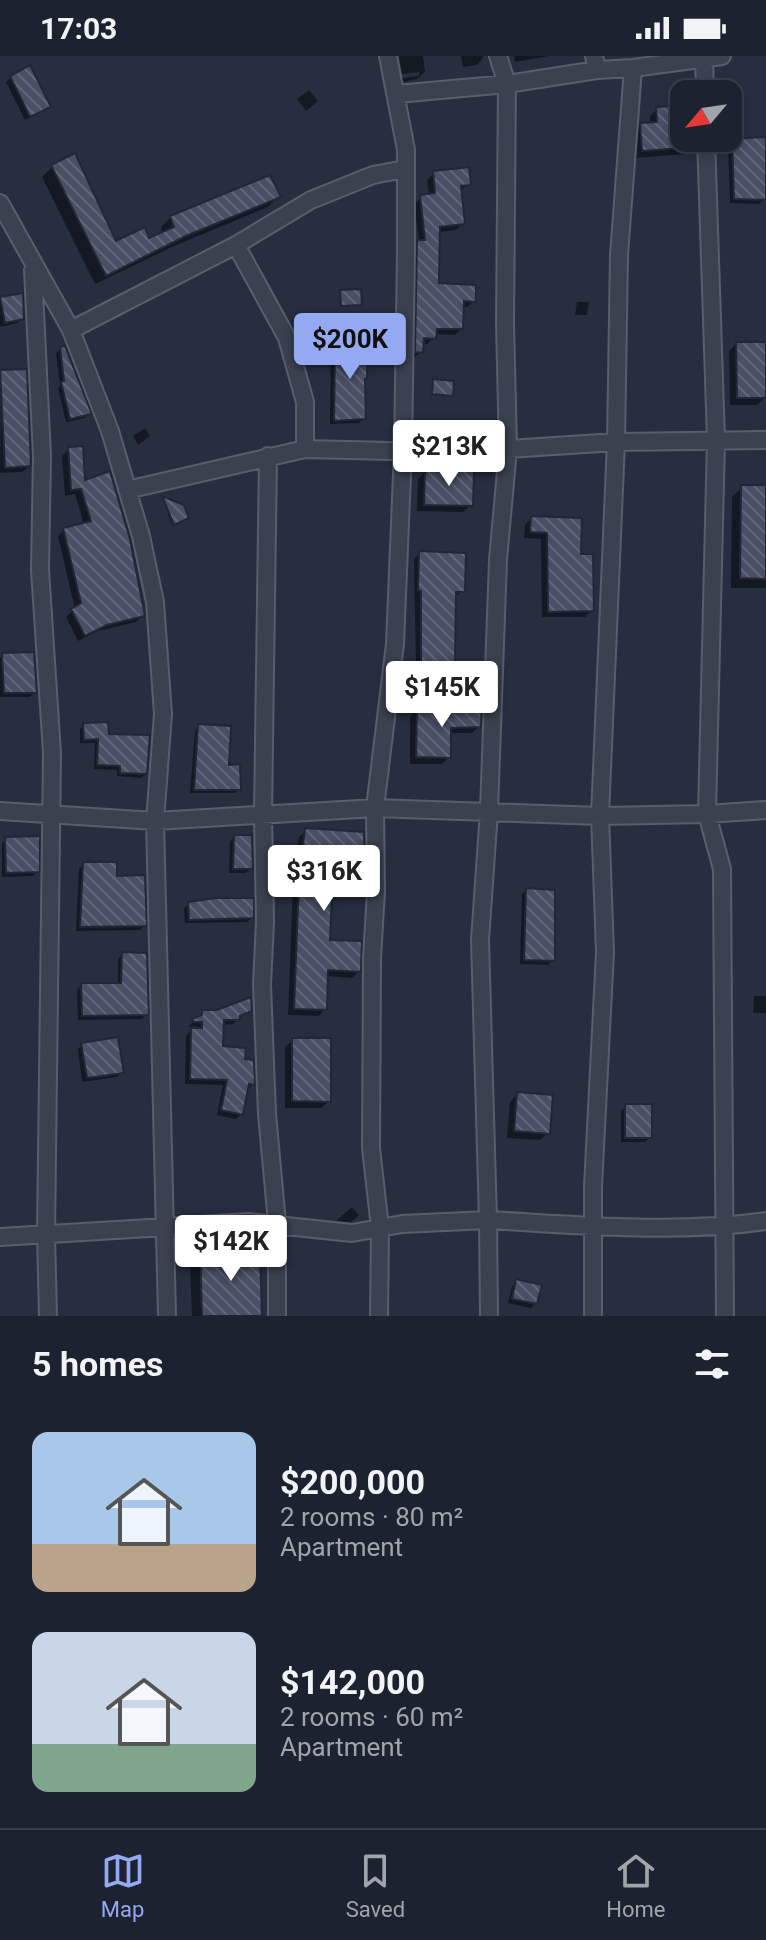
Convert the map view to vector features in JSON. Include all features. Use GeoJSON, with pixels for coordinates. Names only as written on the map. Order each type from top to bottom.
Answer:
{"type":"FeatureCollection","features":[{"type":"Feature","properties":{"kind":"street"},"geometry":{"type":"LineString","coordinates":[[379,1316],[380,1228],[371,1148],[375,808],[395,644],[403,450],[406,150],[388,56]]}},
{"type":"Feature","properties":{"kind":"street"},"geometry":{"type":"LineString","coordinates":[[489,1316],[480,940],[489,811],[498,560],[508,449],[505,323],[507,84],[498,56]]}},
{"type":"Feature","properties":{"kind":"street"},"geometry":{"type":"LineString","coordinates":[[397,94],[507,84],[596,63],[633,68],[722,56]]}},
{"type":"Feature","properties":{"kind":"street"},"geometry":{"type":"LineString","coordinates":[[695,58],[701,80]]}},
{"type":"Feature","properties":{"kind":"street"},"geometry":{"type":"LineString","coordinates":[[593,1316],[591,1226],[605,952],[600,816],[616,442],[619,255],[633,68]]}},
{"type":"Feature","properties":{"kind":"street"},"geometry":{"type":"LineString","coordinates":[[706,152],[716,440],[707,814],[722,869],[725,1316]]}},
{"type":"Feature","properties":{"kind":"street"},"geometry":{"type":"LineString","coordinates":[[71,330],[236,245],[311,200],[373,175],[405,169]]}},
{"type":"Feature","properties":{"kind":"street"},"geometry":{"type":"LineString","coordinates":[[0,203],[71,330],[110,431],[141,536],[155,602],[163,714],[155,821],[167,1316]]}},
{"type":"Feature","properties":{"kind":"street"},"geometry":{"type":"LineString","coordinates":[[236,245],[287,338],[305,402],[305,449]]}},
{"type":"Feature","properties":{"kind":"street"},"geometry":{"type":"LineString","coordinates":[[33,262],[42,456],[40,570],[52,753],[46,1235],[48,1316]]}},
{"type":"Feature","properties":{"kind":"street"},"geometry":{"type":"LineString","coordinates":[[127,490],[305,449],[434,452],[616,442],[766,440]]}},
{"type":"Feature","properties":{"kind":"street"},"geometry":{"type":"LineString","coordinates":[[268,456],[262,984],[267,1114],[277,1223],[277,1316]]}},
{"type":"Feature","properties":{"kind":"street"},"geometry":{"type":"LineString","coordinates":[[0,811],[155,821],[375,808],[600,816],[766,810]]}},
{"type":"Feature","properties":{"kind":"street"},"geometry":{"type":"LineString","coordinates":[[0,1237],[224,1222],[277,1223],[352,1233],[410,1223],[488,1220],[591,1226],[724,1227],[766,1221]]}},
{"type":"Feature","properties":{"kind":"building"},"geometry":{"type":"Polygon","coordinates":[[[30,65],[51,107],[30,117],[10,76],[30,65]]]}},
{"type":"Feature","properties":{"kind":"building"},"geometry":{"type":"Polygon","coordinates":[[[670,106],[670,149],[642,151],[640,123],[657,122],[656,107],[670,106]]]}},
{"type":"Feature","properties":{"kind":"building"},"geometry":{"type":"Polygon","coordinates":[[[766,137],[766,200],[734,199],[732,152],[742,152],[742,138],[766,137]]]}},
{"type":"Feature","properties":{"kind":"building"},"geometry":{"type":"Polygon","coordinates":[[[75,153],[116,241],[145,227],[149,238],[174,227],[170,216],[270,175],[281,197],[186,236],[106,276],[51,165],[75,153]]]}},
{"type":"Feature","properties":{"kind":"building"},"geometry":{"type":"Polygon","coordinates":[[[469,167],[471,185],[461,186],[465,224],[440,227],[439,283],[476,285],[476,302],[464,301],[463,329],[437,329],[436,339],[424,338],[423,353],[415,352],[417,240],[425,240],[420,195],[435,193],[433,171],[469,167]]]}},
{"type":"Feature","properties":{"kind":"building"},"geometry":{"type":"Polygon","coordinates":[[[361,289],[362,305],[341,306],[340,290],[361,289]]]}},
{"type":"Feature","properties":{"kind":"building"},"geometry":{"type":"Polygon","coordinates":[[[23,293],[24,319],[5,323],[0,297],[23,293]]]}},
{"type":"Feature","properties":{"kind":"building"},"geometry":{"type":"Polygon","coordinates":[[[736,342],[766,342],[766,398],[737,398],[736,342]]]}},
{"type":"Feature","properties":{"kind":"building"},"geometry":{"type":"Polygon","coordinates":[[[335,343],[368,344],[366,419],[334,421],[335,343]]]}},
{"type":"Feature","properties":{"kind":"building"},"geometry":{"type":"Polygon","coordinates":[[[65,346],[92,414],[70,419],[61,382],[64,381],[60,347],[65,346]]]}},
{"type":"Feature","properties":{"kind":"building"},"geometry":{"type":"Polygon","coordinates":[[[27,369],[31,466],[5,468],[0,370],[27,369]]]}},
{"type":"Feature","properties":{"kind":"building"},"geometry":{"type":"Polygon","coordinates":[[[433,379],[454,381],[453,396],[432,394],[433,379]]]}},
{"type":"Feature","properties":{"kind":"building"},"geometry":{"type":"Polygon","coordinates":[[[83,446],[85,480],[110,471],[130,539],[145,616],[107,625],[85,636],[71,609],[81,603],[63,528],[91,521],[81,489],[71,490],[68,447],[83,446]]]}},
{"type":"Feature","properties":{"kind":"building"},"geometry":{"type":"Polygon","coordinates":[[[425,470],[474,471],[473,506],[424,505],[425,470]]]}},
{"type":"Feature","properties":{"kind":"building"},"geometry":{"type":"Polygon","coordinates":[[[741,485],[766,485],[766,579],[740,578],[741,485]]]}},
{"type":"Feature","properties":{"kind":"building"},"geometry":{"type":"Polygon","coordinates":[[[162,496],[184,505],[189,518],[174,525],[162,496]]]}},
{"type":"Feature","properties":{"kind":"building"},"geometry":{"type":"Polygon","coordinates":[[[531,516],[582,518],[581,554],[593,554],[594,611],[548,612],[547,533],[530,532],[531,516]]]}},
{"type":"Feature","properties":{"kind":"building"},"geometry":{"type":"Polygon","coordinates":[[[419,551],[466,553],[465,592],[456,592],[455,663],[421,662],[419,551]]]}},
{"type":"Feature","properties":{"kind":"building"},"geometry":{"type":"Polygon","coordinates":[[[34,652],[37,693],[4,693],[2,653],[34,652]]]}},
{"type":"Feature","properties":{"kind":"building"},"geometry":{"type":"Polygon","coordinates":[[[417,708],[482,709],[481,727],[451,728],[451,758],[416,757],[417,708]]]}},
{"type":"Feature","properties":{"kind":"building"},"geometry":{"type":"Polygon","coordinates":[[[108,722],[109,734],[150,735],[147,774],[120,773],[120,766],[97,765],[98,739],[84,740],[83,723],[108,722]]]}},
{"type":"Feature","properties":{"kind":"building"},"geometry":{"type":"Polygon","coordinates":[[[198,724],[231,726],[229,765],[240,764],[241,790],[194,790],[198,724]]]}},
{"type":"Feature","properties":{"kind":"building"},"geometry":{"type":"Polygon","coordinates":[[[305,828],[364,832],[365,877],[333,874],[330,940],[362,941],[361,972],[328,970],[327,1010],[294,1009],[299,878],[305,828]]]}},
{"type":"Feature","properties":{"kind":"building"},"geometry":{"type":"Polygon","coordinates":[[[234,835],[252,835],[253,869],[233,869],[234,835]]]}},
{"type":"Feature","properties":{"kind":"building"},"geometry":{"type":"Polygon","coordinates":[[[40,836],[40,872],[6,873],[5,837],[40,836]]]}},
{"type":"Feature","properties":{"kind":"building"},"geometry":{"type":"Polygon","coordinates":[[[83,862],[117,862],[117,876],[145,875],[147,926],[80,927],[83,862]]]}},
{"type":"Feature","properties":{"kind":"building"},"geometry":{"type":"Polygon","coordinates":[[[526,888],[555,890],[555,961],[524,960],[526,888]]]}},
{"type":"Feature","properties":{"kind":"building"},"geometry":{"type":"Polygon","coordinates":[[[254,898],[254,918],[189,920],[188,902],[254,898]]]}},
{"type":"Feature","properties":{"kind":"building"},"geometry":{"type":"Polygon","coordinates":[[[122,952],[147,953],[149,1015],[82,1016],[81,983],[121,983],[122,952]]]}},
{"type":"Feature","properties":{"kind":"building"},"geometry":{"type":"Polygon","coordinates":[[[251,997],[252,1011],[240,1016],[240,1020],[224,1020],[223,1046],[246,1048],[245,1059],[254,1060],[255,1085],[249,1084],[243,1115],[221,1110],[227,1080],[190,1079],[191,1028],[202,1028],[202,1022],[193,1022],[192,1019],[202,1015],[202,1010],[217,1010],[251,997]]]}},
{"type":"Feature","properties":{"kind":"building"},"geometry":{"type":"Polygon","coordinates":[[[118,1037],[124,1073],[87,1078],[81,1043],[118,1037]]]}},
{"type":"Feature","properties":{"kind":"building"},"geometry":{"type":"Polygon","coordinates":[[[292,1038],[331,1038],[331,1102],[292,1101],[292,1038]]]}},
{"type":"Feature","properties":{"kind":"building"},"geometry":{"type":"Polygon","coordinates":[[[517,1092],[553,1095],[550,1134],[514,1131],[517,1092]]]}},
{"type":"Feature","properties":{"kind":"building"},"geometry":{"type":"Polygon","coordinates":[[[625,1104],[652,1104],[652,1138],[625,1138],[625,1104]]]}},
{"type":"Feature","properties":{"kind":"building"},"geometry":{"type":"Polygon","coordinates":[[[260,1249],[262,1316],[202,1316],[200,1250],[260,1249]]]}},
{"type":"Feature","properties":{"kind":"building"},"geometry":{"type":"Polygon","coordinates":[[[516,1279],[542,1285],[537,1304],[512,1299],[516,1279]]]}}]}
